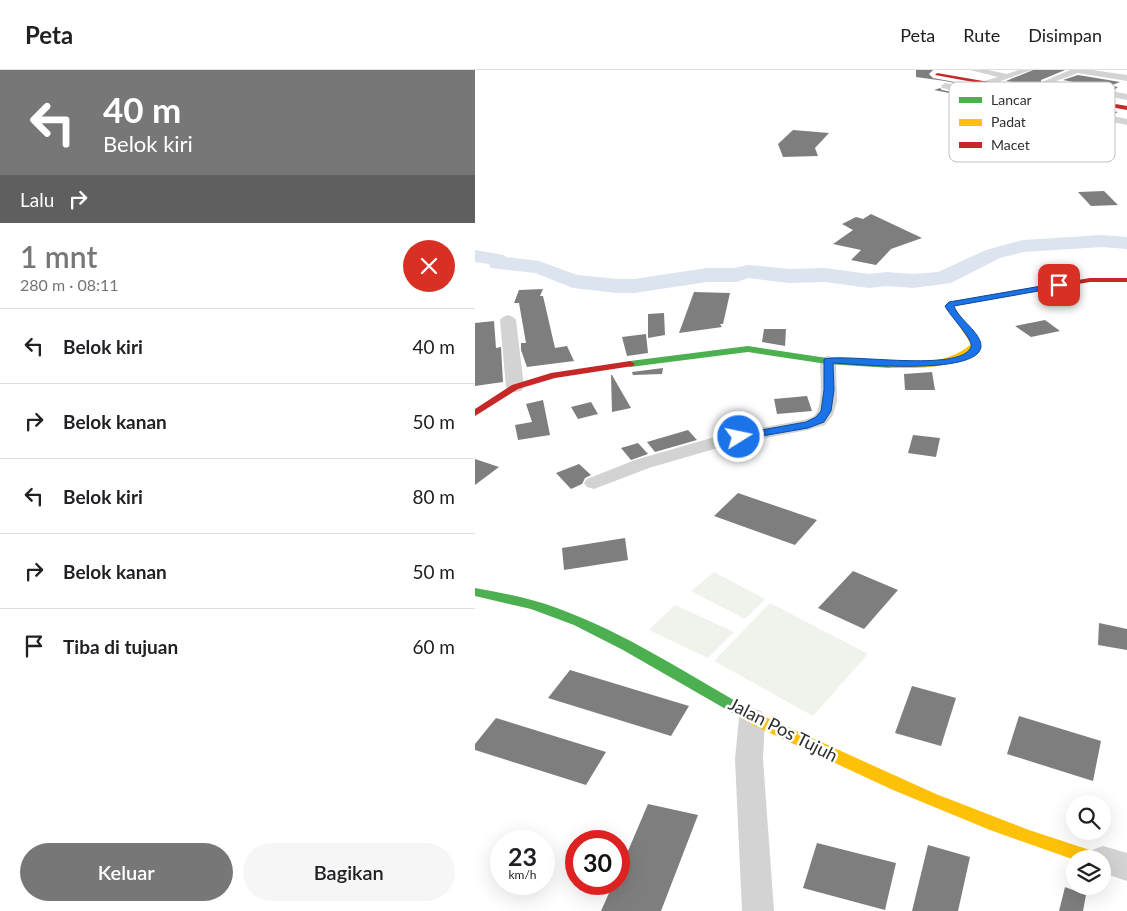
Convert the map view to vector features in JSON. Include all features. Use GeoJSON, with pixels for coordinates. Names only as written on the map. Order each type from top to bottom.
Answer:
{"type":"FeatureCollection","features":[{"type":"Feature","properties":{"kind":"street"},"geometry":{"type":"LineString","coordinates":[[974,70],[1009,76]]}},
{"type":"Feature","properties":{"kind":"street"},"geometry":{"type":"LineString","coordinates":[[988,82],[1027,70]]}},
{"type":"Feature","properties":{"kind":"street"},"geometry":{"type":"LineString","coordinates":[[1046,82],[1078,70],[1127,78]]}},
{"type":"Feature","properties":{"kind":"street"},"geometry":{"type":"LineString","coordinates":[[937,74],[980,82]]}},
{"type":"Feature","properties":{"kind":"street"},"geometry":{"type":"LineString","coordinates":[[1062,76],[1097,82]]}},
{"type":"Feature","properties":{"kind":"street"},"geometry":{"type":"LineString","coordinates":[[945,86],[949,87]]}},
{"type":"Feature","properties":{"kind":"street"},"geometry":{"type":"LineString","coordinates":[[1115,93],[1127,87]]}},
{"type":"Feature","properties":{"kind":"street"},"geometry":{"type":"LineString","coordinates":[[475,413],[515,387],[553,375],[738,349],[756,348],[828,360],[911,365],[951,361],[971,353],[976,346],[974,338],[957,319],[951,309],[950,306],[952,304],[1089,280],[1127,280]]}},
{"type":"Feature","properties":{"kind":"street"},"geometry":{"type":"LineString","coordinates":[[508,320],[515,387]]}},
{"type":"Feature","properties":{"kind":"street"},"geometry":{"type":"LineString","coordinates":[[594,484],[642,464],[683,451],[725,440],[808,425],[820,420],[826,411],[829,390],[828,360]]}},
{"type":"Feature","properties":{"kind":"street","name":"Jalan Pos Tujuh"},"geometry":{"type":"LineString","coordinates":[[475,592],[535,605],[583,624],[686,678],[753,718],[871,774],[964,814],[1070,850]]}},
{"type":"Feature","properties":{"kind":"street"},"geometry":{"type":"LineString","coordinates":[[753,718],[749,758],[759,911]]}},
{"type":"Feature","properties":{"kind":"street"},"geometry":{"type":"LineString","coordinates":[[1111,862],[1127,867]]}},
{"type":"Feature","properties":{"kind":"shaded area"},"geometry":{"type":"Polygon","coordinates":[[[714,572],[765,599],[745,619],[691,591],[714,572]]]}},
{"type":"Feature","properties":{"kind":"shaded area"},"geometry":{"type":"Polygon","coordinates":[[[770,603],[868,654],[813,716],[714,661],[770,603]]]}},
{"type":"Feature","properties":{"kind":"shaded area"},"geometry":{"type":"Polygon","coordinates":[[[675,605],[734,632],[708,658],[649,630],[675,605]]]}},
{"type":"Feature","properties":{"kind":"building"},"geometry":{"type":"Polygon","coordinates":[[[916,70],[933,70],[929,74],[933,78],[955,82],[950,82],[916,77],[916,70]]]}},
{"type":"Feature","properties":{"kind":"building"},"geometry":{"type":"Polygon","coordinates":[[[1033,70],[1065,70],[1041,80],[1041,82],[1006,81],[1033,70]]]}},
{"type":"Feature","properties":{"kind":"building"},"geometry":{"type":"Polygon","coordinates":[[[1078,75],[1120,82],[1115,84],[1115,82],[1073,82],[1063,80],[1078,75]]]}},
{"type":"Feature","properties":{"kind":"building"},"geometry":{"type":"Polygon","coordinates":[[[940,88],[949,93],[934,90],[940,88]]]}},
{"type":"Feature","properties":{"kind":"building"},"geometry":{"type":"Polygon","coordinates":[[[793,130],[829,133],[815,148],[818,156],[783,157],[778,144],[793,130]]]}},
{"type":"Feature","properties":{"kind":"building"},"geometry":{"type":"Polygon","coordinates":[[[1104,191],[1118,205],[1091,206],[1078,192],[1104,191]]]}},
{"type":"Feature","properties":{"kind":"building"},"geometry":{"type":"Polygon","coordinates":[[[871,214],[922,238],[891,249],[876,265],[851,260],[861,250],[833,244],[853,230],[842,224],[856,217],[863,219],[871,214]]]}},
{"type":"Feature","properties":{"kind":"building"},"geometry":{"type":"Polygon","coordinates":[[[543,289],[540,296],[543,296],[555,348],[567,346],[574,361],[527,367],[521,350],[521,343],[526,343],[519,303],[514,303],[519,290],[543,289]]]}},
{"type":"Feature","properties":{"kind":"building"},"geometry":{"type":"Polygon","coordinates":[[[694,292],[730,293],[723,324],[720,324],[722,327],[679,333],[694,292]]]}},
{"type":"Feature","properties":{"kind":"building"},"geometry":{"type":"Polygon","coordinates":[[[664,313],[665,335],[648,338],[648,314],[664,313]]]}},
{"type":"Feature","properties":{"kind":"building"},"geometry":{"type":"Polygon","coordinates":[[[1045,320],[1060,331],[1031,337],[1015,326],[1045,320]]]}},
{"type":"Feature","properties":{"kind":"building"},"geometry":{"type":"Polygon","coordinates":[[[494,321],[496,348],[501,347],[503,382],[475,386],[475,323],[494,321]]]}},
{"type":"Feature","properties":{"kind":"building"},"geometry":{"type":"Polygon","coordinates":[[[764,329],[786,329],[785,346],[762,342],[764,329]]]}},
{"type":"Feature","properties":{"kind":"building"},"geometry":{"type":"Polygon","coordinates":[[[646,334],[648,353],[627,356],[622,337],[646,334]]]}},
{"type":"Feature","properties":{"kind":"building"},"geometry":{"type":"Polygon","coordinates":[[[663,368],[662,374],[633,375],[632,372],[663,368]]]}},
{"type":"Feature","properties":{"kind":"building"},"geometry":{"type":"Polygon","coordinates":[[[932,372],[935,390],[905,390],[904,374],[932,372]]]}},
{"type":"Feature","properties":{"kind":"building"},"geometry":{"type":"Polygon","coordinates":[[[612,375],[631,408],[612,412],[612,375]]]}},
{"type":"Feature","properties":{"kind":"building"},"geometry":{"type":"Polygon","coordinates":[[[807,396],[812,411],[777,414],[774,399],[807,396]]]}},
{"type":"Feature","properties":{"kind":"building"},"geometry":{"type":"Polygon","coordinates":[[[543,400],[550,435],[518,440],[515,425],[532,422],[526,404],[543,400]]]}},
{"type":"Feature","properties":{"kind":"building"},"geometry":{"type":"Polygon","coordinates":[[[591,402],[598,414],[578,419],[571,407],[591,402]]]}},
{"type":"Feature","properties":{"kind":"building"},"geometry":{"type":"Polygon","coordinates":[[[688,430],[697,440],[655,452],[647,442],[688,430]]]}},
{"type":"Feature","properties":{"kind":"building"},"geometry":{"type":"Polygon","coordinates":[[[913,435],[940,438],[936,457],[908,453],[913,435]]]}},
{"type":"Feature","properties":{"kind":"building"},"geometry":{"type":"Polygon","coordinates":[[[638,443],[648,454],[631,460],[621,448],[638,443]]]}},
{"type":"Feature","properties":{"kind":"building"},"geometry":{"type":"Polygon","coordinates":[[[475,459],[499,467],[475,485],[475,459]]]}},
{"type":"Feature","properties":{"kind":"building"},"geometry":{"type":"Polygon","coordinates":[[[579,464],[591,475],[585,478],[582,484],[571,489],[556,473],[579,464]]]}},
{"type":"Feature","properties":{"kind":"building"},"geometry":{"type":"Polygon","coordinates":[[[738,493],[817,520],[795,545],[714,516],[738,493]]]}},
{"type":"Feature","properties":{"kind":"building"},"geometry":{"type":"Polygon","coordinates":[[[625,538],[628,560],[564,570],[562,548],[625,538]]]}},
{"type":"Feature","properties":{"kind":"building"},"geometry":{"type":"Polygon","coordinates":[[[853,571],[898,590],[864,629],[818,608],[853,571]]]}},
{"type":"Feature","properties":{"kind":"building"},"geometry":{"type":"Polygon","coordinates":[[[1099,623],[1127,629],[1127,650],[1098,645],[1099,623]]]}},
{"type":"Feature","properties":{"kind":"building"},"geometry":{"type":"Polygon","coordinates":[[[570,670],[689,706],[671,736],[548,698],[570,670]]]}},
{"type":"Feature","properties":{"kind":"building"},"geometry":{"type":"Polygon","coordinates":[[[912,686],[956,698],[941,746],[895,733],[912,686]]]}},
{"type":"Feature","properties":{"kind":"building"},"geometry":{"type":"Polygon","coordinates":[[[1019,716],[1101,741],[1093,781],[1007,754],[1019,716]]]}},
{"type":"Feature","properties":{"kind":"building"},"geometry":{"type":"Polygon","coordinates":[[[496,718],[606,752],[586,785],[475,750],[475,744],[496,718]]]}},
{"type":"Feature","properties":{"kind":"building"},"geometry":{"type":"Polygon","coordinates":[[[648,804],[698,815],[661,911],[601,911],[608,895],[630,895],[630,846],[648,804]]]}},
{"type":"Feature","properties":{"kind":"building"},"geometry":{"type":"Polygon","coordinates":[[[817,843],[896,863],[885,910],[803,888],[817,843]]]}},
{"type":"Feature","properties":{"kind":"building"},"geometry":{"type":"Polygon","coordinates":[[[928,845],[970,857],[958,911],[912,911],[928,845]]]}},
{"type":"Feature","properties":{"kind":"building"},"geometry":{"type":"Polygon","coordinates":[[[1065,887],[1066,895],[1086,895],[1083,911],[1059,911],[1065,887]]]}},
{"type":"Feature","properties":{"kind":"waterway"},"geometry":{"type":"LineString","coordinates":[[475,256],[497,259],[499,263],[539,267],[573,281],[617,286],[634,286],[707,275],[736,275],[748,271],[789,276],[825,275],[869,281],[887,279],[913,281],[943,278],[993,254],[1023,246],[1102,241],[1127,243]]}},
{"type":"Feature","properties":{"kind":"traffic: fast"},"geometry":{"type":"LineString","coordinates":[[630,364],[748,349],[827,361],[891,365]]}},
{"type":"Feature","properties":{"kind":"traffic: fast"},"geometry":{"type":"LineString","coordinates":[[475,592],[534,605],[579,622],[628,646],[748,715]]}},
{"type":"Feature","properties":{"kind":"traffic: slow"},"geometry":{"type":"LineString","coordinates":[[891,365],[937,363],[948,361],[968,352],[976,345],[950,306],[952,304],[1012,293]]}},
{"type":"Feature","properties":{"kind":"traffic: slow"},"geometry":{"type":"LineString","coordinates":[[748,715],[866,771],[931,799],[996,825],[1068,850]]}},
{"type":"Feature","properties":{"kind":"traffic: jam"},"geometry":{"type":"LineString","coordinates":[[937,74],[982,82]]}},
{"type":"Feature","properties":{"kind":"traffic: jam"},"geometry":{"type":"LineString","coordinates":[[1115,106],[1127,108]]}},
{"type":"Feature","properties":{"kind":"traffic: jam"},"geometry":{"type":"LineString","coordinates":[[1012,293],[1090,280],[1127,280]]}},
{"type":"Feature","properties":{"kind":"traffic: jam"},"geometry":{"type":"LineString","coordinates":[[475,413],[515,387],[554,375],[630,364]]}},
{"type":"Feature","properties":{"kind":"route"},"geometry":{"type":"LineString","coordinates":[[739,437],[808,425],[820,420],[826,411],[829,390],[828,360],[911,365],[951,361],[971,353],[975,350],[976,346],[974,338],[957,319],[951,309],[950,306],[952,304],[1059,285]]}}]}
